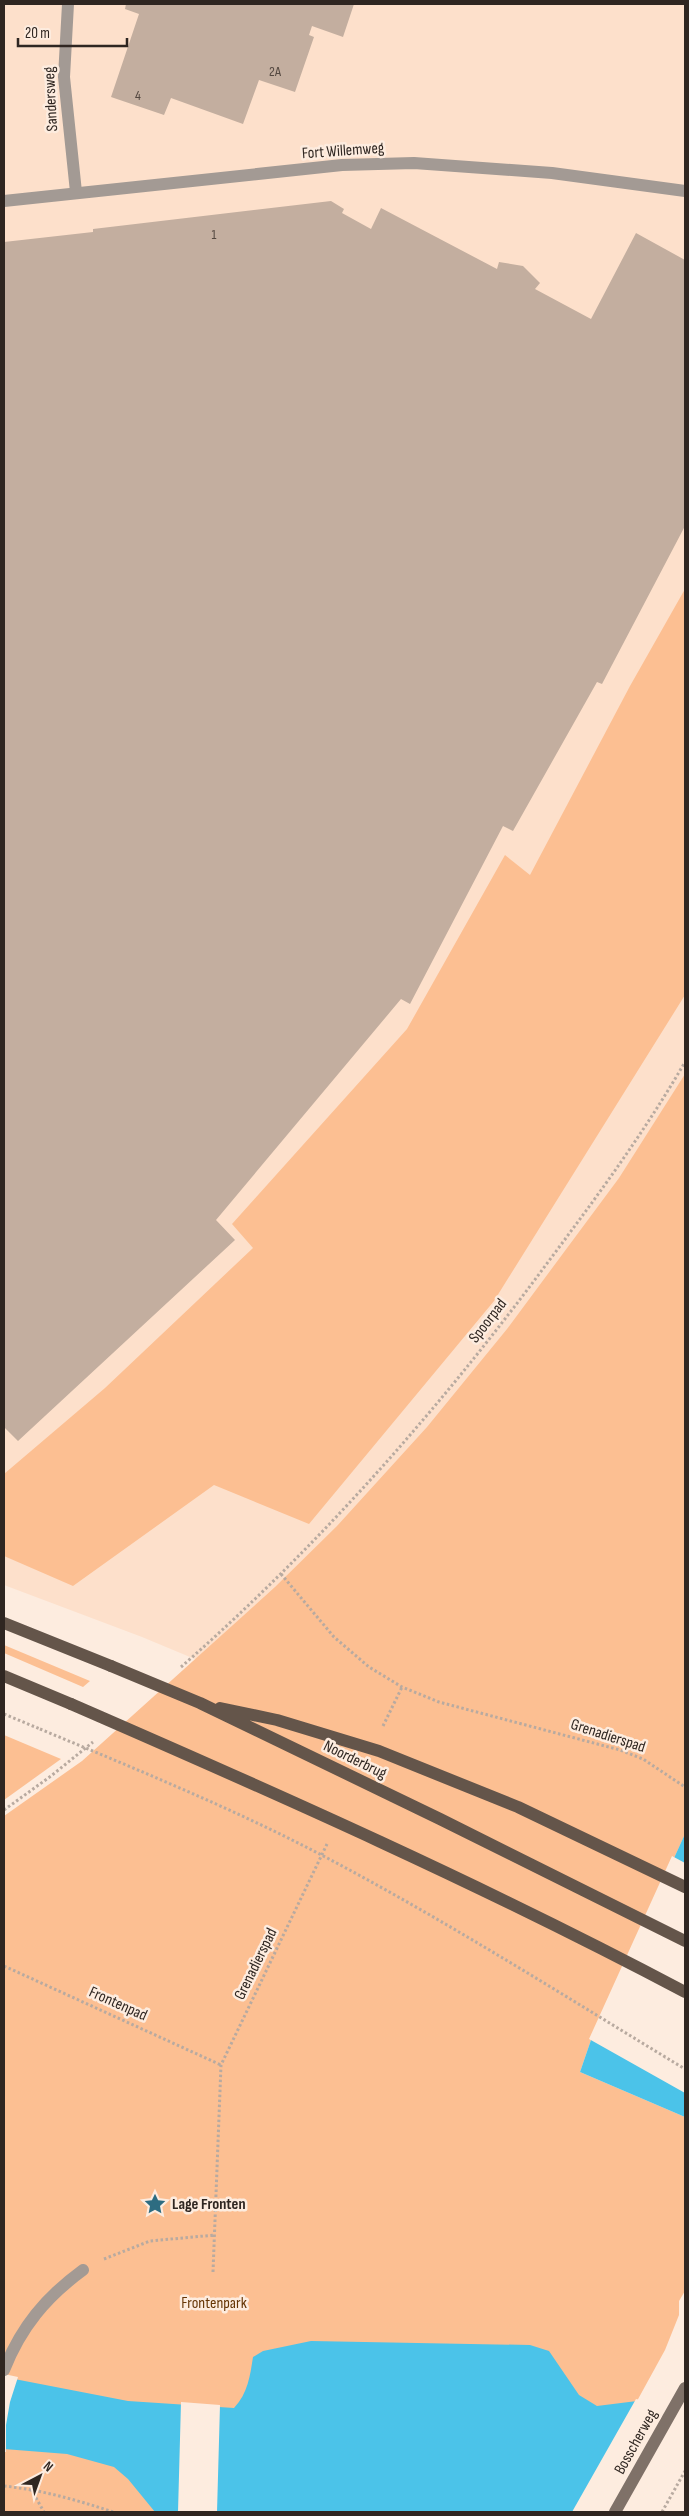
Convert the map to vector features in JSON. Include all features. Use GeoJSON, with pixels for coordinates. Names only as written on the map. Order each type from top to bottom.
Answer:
{"type":"FeatureCollection","features":[{"type":"Feature","properties":{"kind":"main road","name":"Noorderbrug"},"geometry":{"type":"LineString","coordinates":[[4,1623],[200,1704],[440,1819],[685,1941]]}},
{"type":"Feature","properties":{"kind":"main road"},"geometry":{"type":"LineString","coordinates":[[4,1676],[314,1809],[534,1915],[685,1992]]}},
{"type":"Feature","properties":{"kind":"main road"},"geometry":{"type":"LineString","coordinates":[[200,1704],[277,1720],[379,1751],[518,1807],[685,1887]]}},
{"type":"Feature","properties":{"kind":"main road","name":"Bosscherweg"},"geometry":{"type":"LineString","coordinates":[[615,2512],[685,2388]]}},
{"type":"Feature","properties":{"kind":"street","name":"Sandersweg"},"geometry":{"type":"LineString","coordinates":[[68,4],[64,77],[76,192]]}},
{"type":"Feature","properties":{"kind":"street","name":"Fort Willemweg"},"geometry":{"type":"LineString","coordinates":[[4,201],[76,192],[342,166],[414,163],[552,173],[685,191]]}},
{"type":"Feature","properties":{"kind":"street"},"geometry":{"type":"LineString","coordinates":[[4,2370],[27,2322],[57,2289],[82,2270]]}},
{"type":"Feature","properties":{"kind":"path","name":"Spoorpad"},"geometry":{"type":"LineString","coordinates":[[281,1574],[423,1422],[500,1327],[627,1156],[685,1062]]}},
{"type":"Feature","properties":{"kind":"path","name":"Grenadierspad"},"geometry":{"type":"LineString","coordinates":[[281,1574],[334,1637],[369,1667],[402,1687],[439,1702],[620,1750],[643,1759],[685,1787]]}},
{"type":"Feature","properties":{"kind":"path"},"geometry":{"type":"LineString","coordinates":[[381,1732],[402,1687]]}},
{"type":"Feature","properties":{"kind":"path"},"geometry":{"type":"LineString","coordinates":[[4,1714],[186,1791],[310,1850],[395,1895],[685,2069]]}},
{"type":"Feature","properties":{"kind":"path","name":"Grenadierspad"},"geometry":{"type":"LineString","coordinates":[[214,2272],[221,2065],[329,1840]]}},
{"type":"Feature","properties":{"kind":"path","name":"Frontenpad"},"geometry":{"type":"LineString","coordinates":[[4,1966],[221,2065]]}},
{"type":"Feature","properties":{"kind":"path"},"geometry":{"type":"LineString","coordinates":[[117,2253],[150,2241],[215,2235]]}},
{"type":"Feature","properties":{"kind":"path"},"geometry":{"type":"LineString","coordinates":[[662,2512],[685,2471]]}},
{"type":"Feature","properties":{"kind":"path"},"geometry":{"type":"LineString","coordinates":[[4,2486],[31,2488],[113,2512]]}},
{"type":"Feature","properties":{"kind":"path"},"geometry":{"type":"LineString","coordinates":[[31,2488],[44,2512]]}},
{"type":"Feature","properties":{"kind":"shaded area"},"geometry":{"type":"Polygon","coordinates":[[[4,4],[685,4],[685,1863],[142,1637],[4,1585],[4,4]]]}},
{"type":"Feature","properties":{"kind":"green space"},"geometry":{"type":"Polygon","coordinates":[[[685,589],[685,995],[494,1301],[309,1524],[214,1485],[73,1586],[4,1556],[4,1474],[105,1388],[253,1248],[232,1224],[407,1029],[505,855],[530,875],[630,686],[685,589]]]}},
{"type":"Feature","properties":{"kind":"green space","name":"Frontenpark"},"geometry":{"type":"Polygon","coordinates":[[[685,1074],[685,1834],[591,2040],[580,2072],[685,2117],[685,2291],[679,2301],[679,2315],[665,2350],[637,2401],[551,2512],[4,2512],[4,1816],[82,1761],[275,1587],[337,1526],[427,1427],[507,1329],[619,1178],[685,1074]]]}},
{"type":"Feature","properties":{"kind":"green space"},"geometry":{"type":"Polygon","coordinates":[[[4,1645],[90,1681],[83,1687],[4,1653],[4,1645]]]}},
{"type":"Feature","properties":{"kind":"green space"},"geometry":{"type":"Polygon","coordinates":[[[4,1735],[61,1759],[4,1800],[4,1735]]]}},
{"type":"Feature","properties":{"kind":"water"},"geometry":{"type":"Polygon","coordinates":[[[685,1834],[685,2117],[580,2072],[591,2040],[685,1834]]]}},
{"type":"Feature","properties":{"kind":"water"},"geometry":{"type":"Polygon","coordinates":[[[311,2341],[530,2345],[549,2351],[579,2395],[597,2406],[637,2401],[685,2512],[155,2512],[128,2479],[114,2467],[67,2454],[4,2449],[4,2377],[128,2401],[234,2408],[245,2390],[253,2357],[263,2351],[311,2341]]]}},
{"type":"Feature","properties":{"kind":"pier"},"geometry":{"type":"Polygon","coordinates":[[[672,1856],[685,1863],[685,2093],[589,2039],[672,1856]]]}},
{"type":"Feature","properties":{"kind":"pier"},"geometry":{"type":"Polygon","coordinates":[[[4,2374],[18,2377],[10,2402],[6,2425],[6,2452],[4,2452],[4,2374]]]}},
{"type":"Feature","properties":{"kind":"pier"},"geometry":{"type":"Polygon","coordinates":[[[636,2399],[685,2410],[685,2512],[572,2512],[636,2399]]]}},
{"type":"Feature","properties":{"kind":"pier"},"geometry":{"type":"Polygon","coordinates":[[[181,2402],[220,2405],[217,2512],[178,2512],[181,2402]]]}},
{"type":"Feature","properties":{"kind":"building"},"geometry":{"type":"Polygon","coordinates":[[[126,4],[354,4],[343,37],[312,26],[309,35],[314,37],[295,92],[259,80],[243,124],[171,98],[164,115],[111,97],[139,14],[125,9],[126,4]]]}},
{"type":"Feature","properties":{"kind":"building"},"geometry":{"type":"Polygon","coordinates":[[[331,201],[344,209],[342,213],[371,229],[381,208],[497,269],[499,262],[523,266],[540,283],[535,289],[591,319],[636,233],[685,260],[685,526],[602,684],[597,682],[513,831],[503,826],[410,1004],[401,999],[216,1220],[235,1240],[18,1441],[4,1427],[4,242],[93,232],[93,229],[331,201]]]}},
{"type":"Feature","properties":{"kind":"place","name":"Lage Fronten"},"geometry":{"type":"Point","coordinates":[155,2204]}}]}
